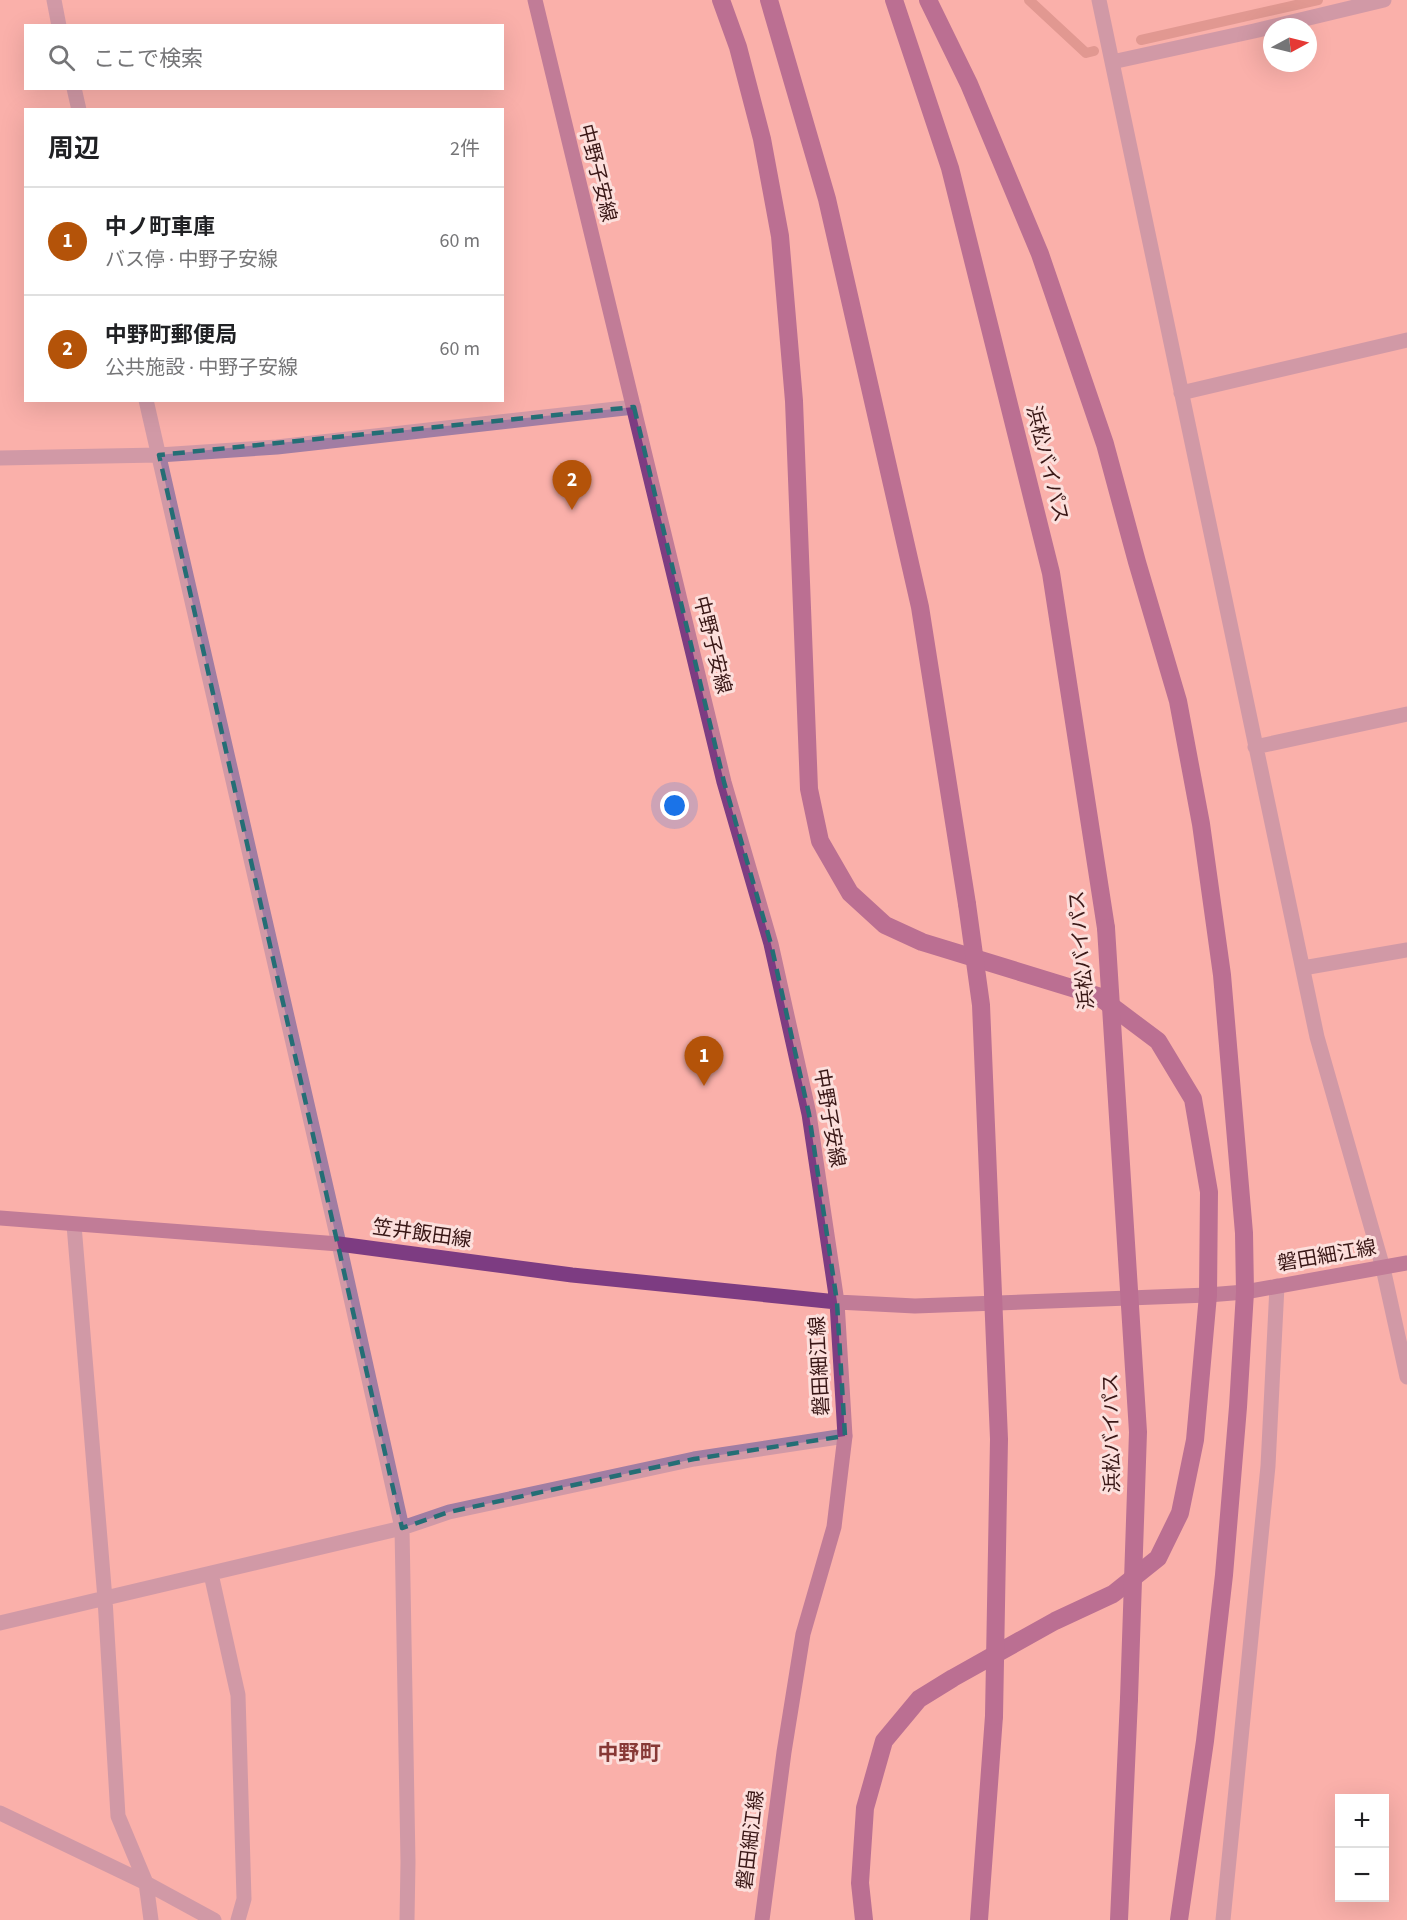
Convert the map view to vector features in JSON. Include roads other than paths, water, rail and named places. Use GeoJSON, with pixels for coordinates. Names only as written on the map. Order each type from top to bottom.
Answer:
{"type":"FeatureCollection","features":[{"type":"Feature","properties":{"kind":"highway"},"geometry":{"type":"LineString","coordinates":[[721,0],[738,47],[762,139],[780,236],[794,401],[809,789],[820,841],[850,892],[885,925],[921,942],[1098,996],[1158,1041],[1193,1099],[1209,1192],[1208,1295],[1195,1440],[1180,1513],[1158,1558],[1113,1594],[1055,1621],[919,1699],[884,1741],[865,1808],[860,1883],[864,1920]]}},
{"type":"Feature","properties":{"kind":"highway"},"geometry":{"type":"LineString","coordinates":[[769,0],[827,199],[918,596],[981,1005],[999,1439],[994,1716],[979,1920]]}},
{"type":"Feature","properties":{"kind":"highway","name":"浜松バイパス"},"geometry":{"type":"LineString","coordinates":[[894,0],[950,168],[1051,573],[1106,928],[1138,1432],[1119,1920]]}},
{"type":"Feature","properties":{"kind":"highway"},"geometry":{"type":"LineString","coordinates":[[928,0],[969,84],[1040,254],[1105,444],[1178,700],[1202,824],[1222,975],[1244,1233],[1245,1292],[1224,1575],[1205,1741],[1179,1920]]}},
{"type":"Feature","properties":{"kind":"main road","name":"中野子安線"},"geometry":{"type":"LineString","coordinates":[[535,0],[724,782],[771,944],[809,1114],[837,1302]]}},
{"type":"Feature","properties":{"kind":"main road","name":"笠井飯田線"},"geometry":{"type":"LineString","coordinates":[[0,1218],[339,1244],[572,1275],[837,1302]]}},
{"type":"Feature","properties":{"kind":"main road","name":"磐田細江線"},"geometry":{"type":"LineString","coordinates":[[762,1920],[784,1752],[803,1635],[834,1527],[845,1436],[837,1302],[915,1306],[1208,1295],[1245,1292],[1407,1263]]}},
{"type":"Feature","properties":{"kind":"street"},"geometry":{"type":"LineString","coordinates":[[54,0],[59,24]]}},
{"type":"Feature","properties":{"kind":"street"},"geometry":{"type":"LineString","coordinates":[[1099,0],[1317,1037],[1383,1269],[1407,1377]]}},
{"type":"Feature","properties":{"kind":"street"},"geometry":{"type":"LineString","coordinates":[[1112,62],[1384,0]]}},
{"type":"Feature","properties":{"kind":"street"},"geometry":{"type":"LineString","coordinates":[[74,90],[79,108]]}},
{"type":"Feature","properties":{"kind":"street"},"geometry":{"type":"LineString","coordinates":[[1181,393],[1407,340]]}},
{"type":"Feature","properties":{"kind":"street"},"geometry":{"type":"LineString","coordinates":[[146,402],[402,1528],[408,1862],[406,1920]]}},
{"type":"Feature","properties":{"kind":"street"},"geometry":{"type":"LineString","coordinates":[[0,458],[159,455],[277,447],[633,407]]}},
{"type":"Feature","properties":{"kind":"street"},"geometry":{"type":"LineString","coordinates":[[1255,747],[1407,714]]}},
{"type":"Feature","properties":{"kind":"street"},"geometry":{"type":"LineString","coordinates":[[1303,968],[1407,950]]}},
{"type":"Feature","properties":{"kind":"street"},"geometry":{"type":"LineString","coordinates":[[75,1225],[105,1599],[118,1816],[146,1883],[151,1920]]}},
{"type":"Feature","properties":{"kind":"street"},"geometry":{"type":"LineString","coordinates":[[1223,1920],[1268,1466],[1277,1286]]}},
{"type":"Feature","properties":{"kind":"street"},"geometry":{"type":"LineString","coordinates":[[0,1623],[402,1528],[449,1512],[694,1459],[845,1436]]}},
{"type":"Feature","properties":{"kind":"street"},"geometry":{"type":"LineString","coordinates":[[211,1574],[238,1695],[244,1899],[238,1920]]}},
{"type":"Feature","properties":{"kind":"street"},"geometry":{"type":"LineString","coordinates":[[0,1813],[146,1883],[214,1920]]}},
{"type":"Feature","properties":{"kind":"waterway"},"geometry":{"type":"LineString","coordinates":[[1029,0],[1086,53],[1094,51]]}},
{"type":"Feature","properties":{"kind":"waterway"},"geometry":{"type":"LineString","coordinates":[[1141,40],[1318,0]]}},
{"type":"Feature","properties":{"kind":"place","name":"中野町郵便局"},"geometry":{"type":"Point","coordinates":[572,510]}},
{"type":"Feature","properties":{"kind":"place","name":"中ノ町車庫"},"geometry":{"type":"Point","coordinates":[704,1086]}},
{"type":"Feature","properties":{"kind":"district","name":"中野町"},"geometry":{"type":"Point","coordinates":[629,1753]}}]}
